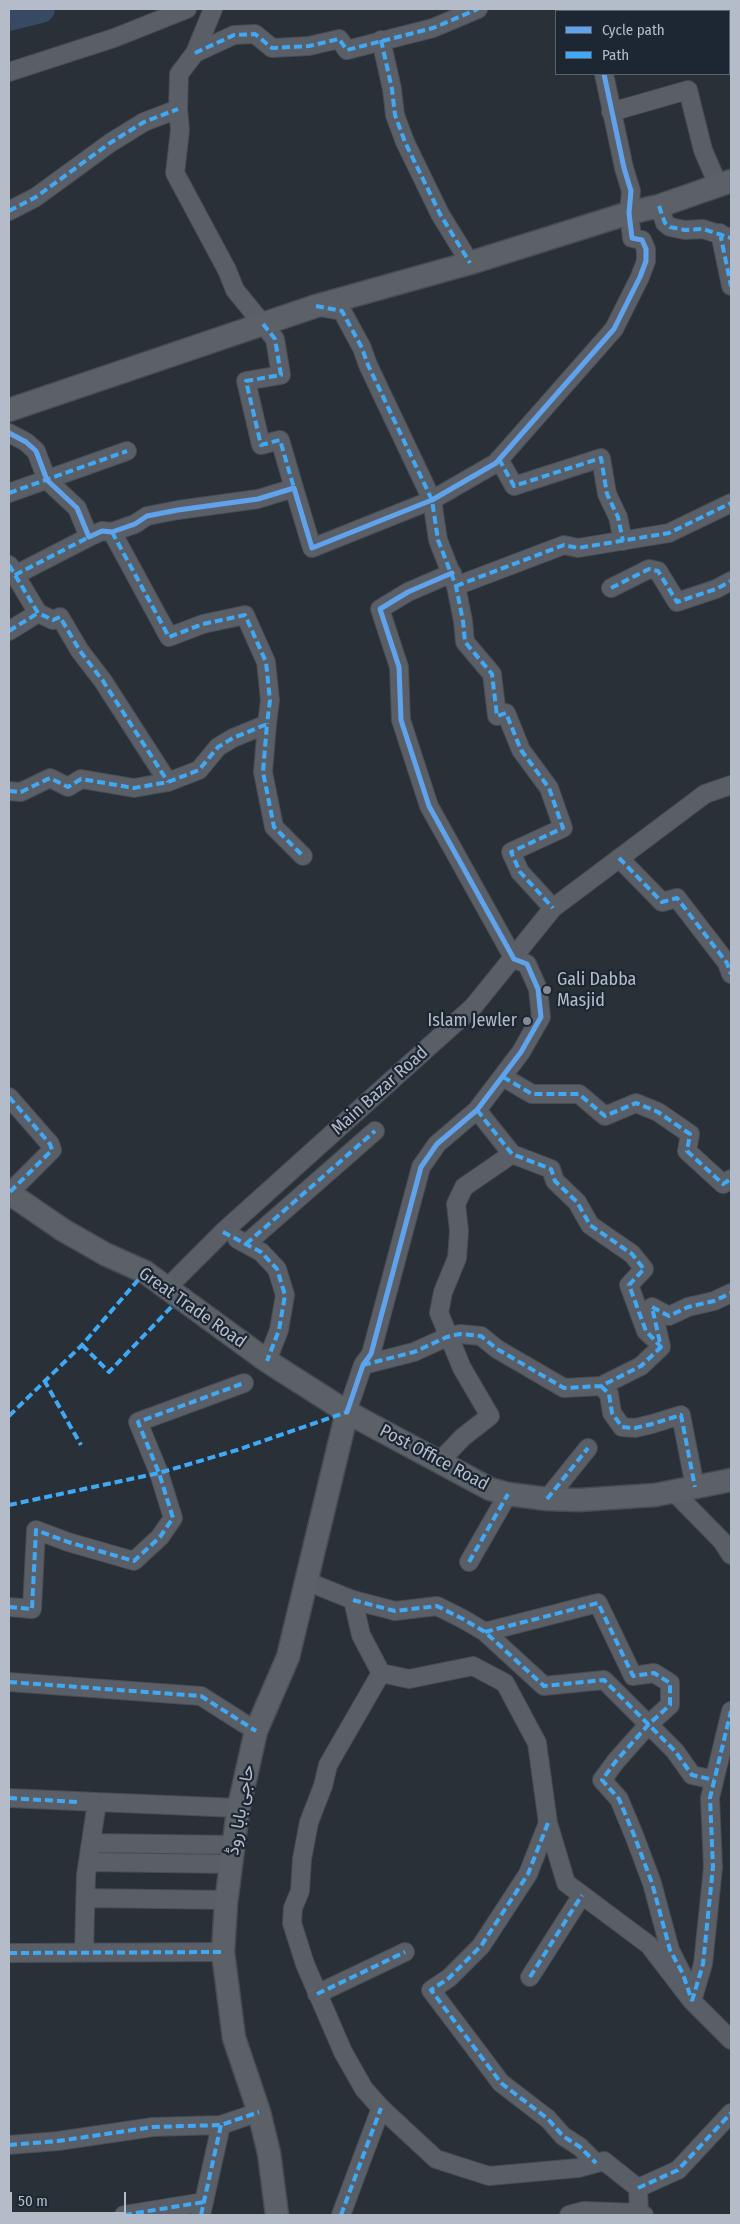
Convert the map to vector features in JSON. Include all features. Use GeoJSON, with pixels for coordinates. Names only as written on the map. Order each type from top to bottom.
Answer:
{"type":"FeatureCollection","features":[{"type":"Feature","properties":{"kind":"main road"},"geometry":{"type":"LineString","coordinates":[[9,410],[316,306],[470,263],[629,213],[658,206],[725,183]]}},
{"type":"Feature","properties":{"kind":"main road","name":"Great Trade Road"},"geometry":{"type":"LineString","coordinates":[[9,1193],[63,1230],[105,1254],[145,1272],[267,1361],[347,1412]]}},
{"type":"Feature","properties":{"kind":"main road","name":"Post Office Road"},"geometry":{"type":"LineString","coordinates":[[347,1412],[490,1489],[508,1494],[547,1499],[655,1495],[731,1480]]}},
{"type":"Feature","properties":{"kind":"main road","name":"حاجی بابا روڈ"},"geometry":{"type":"LineString","coordinates":[[277,2215],[269,2153],[259,2112],[234,2038],[223,1952],[226,1900],[238,1808],[256,1731],[288,1657],[347,1412]]}},
{"type":"Feature","properties":{"kind":"street"},"geometry":{"type":"LineString","coordinates":[[9,72],[114,38],[186,9]]}},
{"type":"Feature","properties":{"kind":"street"},"geometry":{"type":"LineString","coordinates":[[213,9],[196,53],[179,74],[178,109],[180,130],[175,173],[227,270],[234,290],[275,339],[281,375],[246,381],[261,445],[280,440],[312,548],[432,500],[496,463],[614,330],[640,277],[646,261],[646,249],[642,240],[632,238],[629,213],[631,191],[624,168],[604,75]]}},
{"type":"Feature","properties":{"kind":"street"},"geometry":{"type":"LineString","coordinates":[[196,53],[234,35],[255,34],[272,48],[308,46],[339,39],[347,50],[433,28],[457,12],[478,9]]}},
{"type":"Feature","properties":{"kind":"street"},"geometry":{"type":"LineString","coordinates":[[381,40],[392,89],[395,115],[405,142],[440,214],[470,263]]}},
{"type":"Feature","properties":{"kind":"street"},"geometry":{"type":"LineString","coordinates":[[612,112],[688,90],[702,150],[725,183]]}},
{"type":"Feature","properties":{"kind":"street"},"geometry":{"type":"LineString","coordinates":[[9,211],[36,197],[110,143],[144,122],[178,109]]}},
{"type":"Feature","properties":{"kind":"street"},"geometry":{"type":"LineString","coordinates":[[658,206],[665,223],[670,227],[685,230],[703,229],[726,235],[731,286]]}},
{"type":"Feature","properties":{"kind":"street"},"geometry":{"type":"LineString","coordinates":[[316,306],[342,311],[362,348],[368,365],[432,500],[438,540],[454,580],[463,621],[465,642],[492,674],[497,716],[506,713],[521,750],[549,788],[563,828],[511,852],[520,872],[553,908]]}},
{"type":"Feature","properties":{"kind":"street"},"geometry":{"type":"LineString","coordinates":[[9,433],[26,442],[36,451],[47,480],[77,508],[89,537]]}},
{"type":"Feature","properties":{"kind":"street"},"geometry":{"type":"LineString","coordinates":[[9,493],[127,451]]}},
{"type":"Feature","properties":{"kind":"street"},"geometry":{"type":"LineString","coordinates":[[500,459],[514,486],[601,458],[607,494],[618,517],[623,541]]}},
{"type":"Feature","properties":{"kind":"street"},"geometry":{"type":"LineString","coordinates":[[168,782],[103,681],[80,651],[60,617],[53,620],[38,613],[12,570],[102,531],[112,532],[135,524],[148,516],[258,499],[294,488]]}},
{"type":"Feature","properties":{"kind":"street"},"geometry":{"type":"LineString","coordinates":[[347,1412],[363,1364],[371,1354],[421,1167],[437,1144],[477,1110],[522,1052],[541,1017],[538,989],[527,964],[514,958],[429,806],[401,720],[399,667],[380,609],[408,592],[454,580],[564,545],[578,548],[669,534],[731,503]]}},
{"type":"Feature","properties":{"kind":"street"},"geometry":{"type":"LineString","coordinates":[[112,532],[169,637],[204,624],[245,615],[266,662],[270,700],[263,772],[274,826],[303,856]]}},
{"type":"Feature","properties":{"kind":"street"},"geometry":{"type":"LineString","coordinates":[[611,588],[649,569],[658,571],[677,602],[716,589],[731,581]]}},
{"type":"Feature","properties":{"kind":"street"},"geometry":{"type":"LineString","coordinates":[[9,631],[38,613]]}},
{"type":"Feature","properties":{"kind":"street"},"geometry":{"type":"LineString","coordinates":[[9,791],[21,792],[50,778],[68,787],[81,780],[134,788],[168,782],[199,770],[218,746],[267,724]]}},
{"type":"Feature","properties":{"kind":"street","name":"Main Bazar Road"},"geometry":{"type":"LineString","coordinates":[[167,1288],[223,1232],[462,1018],[514,958],[553,908],[705,794],[731,784]]}},
{"type":"Feature","properties":{"kind":"street"},"geometry":{"type":"LineString","coordinates":[[619,858],[662,902],[676,898],[730,966]]}},
{"type":"Feature","properties":{"kind":"street"},"geometry":{"type":"LineString","coordinates":[[503,1077],[532,1094],[579,1094],[604,1116],[636,1102],[658,1112],[690,1134],[688,1151],[723,1184],[731,1179]]}},
{"type":"Feature","properties":{"kind":"street"},"geometry":{"type":"LineString","coordinates":[[9,1097],[50,1144],[52,1150],[9,1193]]}},
{"type":"Feature","properties":{"kind":"street"},"geometry":{"type":"LineString","coordinates":[[477,1110],[512,1154],[551,1169],[555,1181],[577,1202],[590,1225],[632,1254],[644,1269],[629,1285],[646,1331],[661,1347]]}},
{"type":"Feature","properties":{"kind":"street"},"geometry":{"type":"LineString","coordinates":[[246,1244],[375,1131]]}},
{"type":"Feature","properties":{"kind":"street"},"geometry":{"type":"LineString","coordinates":[[439,1462],[463,1438],[490,1416],[462,1368],[447,1337],[439,1314],[443,1292],[457,1258],[459,1231],[456,1204],[464,1187],[512,1154]]}},
{"type":"Feature","properties":{"kind":"street"},"geometry":{"type":"LineString","coordinates":[[223,1232],[261,1252],[277,1269],[285,1295],[279,1330],[267,1361]]}},
{"type":"Feature","properties":{"kind":"street"},"geometry":{"type":"LineString","coordinates":[[661,1347],[652,1307],[669,1316],[688,1307],[730,1297]]}},
{"type":"Feature","properties":{"kind":"street"},"geometry":{"type":"LineString","coordinates":[[363,1364],[414,1352],[447,1337],[460,1334],[481,1336],[496,1349],[564,1388],[601,1386],[641,1366],[661,1347]]}},
{"type":"Feature","properties":{"kind":"street"},"geometry":{"type":"LineString","coordinates":[[9,1607],[32,1609],[36,1530],[134,1561],[160,1537],[173,1518],[138,1422],[244,1383]]}},
{"type":"Feature","properties":{"kind":"street"},"geometry":{"type":"LineString","coordinates":[[601,1386],[608,1394],[612,1413],[622,1427],[635,1428],[681,1415],[695,1487]]}},
{"type":"Feature","properties":{"kind":"street"},"geometry":{"type":"LineString","coordinates":[[547,1499],[588,1448]]}},
{"type":"Feature","properties":{"kind":"street"},"geometry":{"type":"LineString","coordinates":[[673,1491],[722,1541],[731,1555]]}},
{"type":"Feature","properties":{"kind":"street"},"geometry":{"type":"LineString","coordinates":[[469,1562],[508,1494]]}},
{"type":"Feature","properties":{"kind":"street"},"geometry":{"type":"LineString","coordinates":[[306,1581],[353,1600],[396,1611],[437,1606],[485,1632],[544,1686],[604,1680],[675,1751],[692,1775],[714,1780]]}},
{"type":"Feature","properties":{"kind":"street"},"geometry":{"type":"LineString","coordinates":[[353,1600],[361,1635],[381,1673]]}},
{"type":"Feature","properties":{"kind":"street"},"geometry":{"type":"LineString","coordinates":[[485,1632],[598,1603],[632,1676],[654,1673],[670,1683],[670,1705],[649,1724],[602,1780],[619,1799],[634,1835],[652,1883],[670,1950],[683,1974],[692,2002]]}},
{"type":"Feature","properties":{"kind":"street"},"geometry":{"type":"LineString","coordinates":[[381,1673],[409,1679],[473,1666],[505,1683],[537,1743],[548,1823],[566,1883],[649,1946],[692,2002],[731,2040]]}},
{"type":"Feature","properties":{"kind":"street"},"geometry":{"type":"LineString","coordinates":[[381,1673],[328,1765],[308,1831],[302,1859],[300,1891],[293,1908],[292,1923],[317,1994],[344,2052],[364,2089],[381,2108],[436,2159],[489,2176],[578,2168],[604,2161],[638,2188],[642,2214],[584,2212],[569,2215]]}},
{"type":"Feature","properties":{"kind":"street"},"geometry":{"type":"LineString","coordinates":[[9,1682],[201,1696],[256,1731]]}},
{"type":"Feature","properties":{"kind":"street"},"geometry":{"type":"LineString","coordinates":[[692,2002],[703,1964],[713,1867],[710,1798],[731,1711]]}},
{"type":"Feature","properties":{"kind":"street"},"geometry":{"type":"LineString","coordinates":[[9,1798],[238,1808]]}},
{"type":"Feature","properties":{"kind":"street"},"geometry":{"type":"LineString","coordinates":[[84,1953],[88,1862],[97,1802]]}},
{"type":"Feature","properties":{"kind":"street"},"geometry":{"type":"LineString","coordinates":[[548,1823],[528,1874],[481,1946],[449,1978],[431,1990],[501,2083],[548,2119],[563,2136],[580,2147],[596,2163]]}},
{"type":"Feature","properties":{"kind":"street"},"geometry":{"type":"LineString","coordinates":[[91,1843],[232,1854]]}},
{"type":"Feature","properties":{"kind":"street"},"geometry":{"type":"LineString","coordinates":[[88,1862],[232,1854]]}},
{"type":"Feature","properties":{"kind":"street"},"geometry":{"type":"LineString","coordinates":[[530,1977],[582,1895]]}},
{"type":"Feature","properties":{"kind":"street"},"geometry":{"type":"LineString","coordinates":[[85,1898],[226,1900]]}},
{"type":"Feature","properties":{"kind":"street"},"geometry":{"type":"LineString","coordinates":[[9,1953],[223,1952]]}},
{"type":"Feature","properties":{"kind":"street"},"geometry":{"type":"LineString","coordinates":[[317,1994],[405,1952]]}},
{"type":"Feature","properties":{"kind":"street"},"geometry":{"type":"LineString","coordinates":[[341,2215],[381,2108]]}},
{"type":"Feature","properties":{"kind":"street"},"geometry":{"type":"LineString","coordinates":[[9,2145],[58,2141],[153,2127],[221,2125],[259,2112]]}},
{"type":"Feature","properties":{"kind":"street"},"geometry":{"type":"LineString","coordinates":[[638,2188],[678,2170],[731,2113]]}},
{"type":"Feature","properties":{"kind":"street"},"geometry":{"type":"LineString","coordinates":[[124,2215],[202,2209],[221,2125]]}},
{"type":"Feature","properties":{"kind":"waterway"},"geometry":{"type":"LineString","coordinates":[[9,17],[41,9]]}},
{"type":"Feature","properties":{"kind":"marked path"},"geometry":{"type":"LineString","coordinates":[[195,53],[234,35],[255,34],[272,48],[309,46],[339,39],[347,50],[433,28],[478,9]]}},
{"type":"Feature","properties":{"kind":"marked path"},"geometry":{"type":"LineString","coordinates":[[381,40],[392,89],[395,115],[405,142],[440,214],[470,263]]}},
{"type":"Feature","properties":{"kind":"marked path"},"geometry":{"type":"LineString","coordinates":[[9,211],[36,197],[110,143],[144,122],[178,109]]}},
{"type":"Feature","properties":{"kind":"marked path"},"geometry":{"type":"LineString","coordinates":[[659,206],[665,223],[670,227],[685,230],[703,229],[731,238]]}},
{"type":"Feature","properties":{"kind":"marked path"},"geometry":{"type":"LineString","coordinates":[[720,233],[731,286]]}},
{"type":"Feature","properties":{"kind":"marked path"},"geometry":{"type":"LineString","coordinates":[[316,306],[342,311],[362,348],[368,365],[432,500],[438,540],[456,586],[465,642],[492,674],[497,716],[506,713],[521,750],[549,788],[563,828],[511,852],[520,872],[553,908]]}},
{"type":"Feature","properties":{"kind":"marked path"},"geometry":{"type":"LineString","coordinates":[[263,324],[275,339],[281,375],[246,381],[261,445],[280,440],[294,488]]}},
{"type":"Feature","properties":{"kind":"marked path"},"geometry":{"type":"LineString","coordinates":[[9,493],[127,451]]}},
{"type":"Feature","properties":{"kind":"marked path"},"geometry":{"type":"LineString","coordinates":[[499,459],[514,486],[601,458],[607,494],[618,517],[623,541]]}},
{"type":"Feature","properties":{"kind":"marked path"},"geometry":{"type":"LineString","coordinates":[[456,586],[564,545],[578,548],[669,533],[731,503]]}},
{"type":"Feature","properties":{"kind":"marked path"},"geometry":{"type":"LineString","coordinates":[[112,532],[169,637],[203,624],[245,615],[266,662],[270,700],[267,724]]}},
{"type":"Feature","properties":{"kind":"marked path"},"geometry":{"type":"LineString","coordinates":[[15,575],[89,537]]}},
{"type":"Feature","properties":{"kind":"marked path"},"geometry":{"type":"LineString","coordinates":[[9,565],[38,613],[53,620],[60,617],[80,651],[103,681],[168,782]]}},
{"type":"Feature","properties":{"kind":"marked path"},"geometry":{"type":"LineString","coordinates":[[611,588],[649,569],[658,571],[677,602],[716,589],[731,581]]}},
{"type":"Feature","properties":{"kind":"marked path"},"geometry":{"type":"LineString","coordinates":[[9,631],[38,613]]}},
{"type":"Feature","properties":{"kind":"marked path"},"geometry":{"type":"LineString","coordinates":[[9,791],[21,792],[50,778],[68,787],[81,779],[134,788],[168,782],[199,770],[218,747],[233,738],[267,724],[263,772],[274,827],[303,856]]}},
{"type":"Feature","properties":{"kind":"marked path"},"geometry":{"type":"LineString","coordinates":[[619,858],[662,902],[677,898],[727,963],[731,974]]}},
{"type":"Feature","properties":{"kind":"marked path"},"geometry":{"type":"LineString","coordinates":[[503,1077],[532,1094],[579,1094],[605,1116],[636,1103],[658,1112],[690,1134],[687,1151],[723,1184],[731,1179]]}},
{"type":"Feature","properties":{"kind":"marked path"},"geometry":{"type":"LineString","coordinates":[[9,1097],[50,1144],[52,1150],[9,1193]]}},
{"type":"Feature","properties":{"kind":"marked path"},"geometry":{"type":"LineString","coordinates":[[477,1110],[512,1154],[551,1169],[555,1181],[577,1202],[590,1225],[632,1254],[644,1269],[629,1285],[646,1331],[661,1347]]}},
{"type":"Feature","properties":{"kind":"marked path"},"geometry":{"type":"LineString","coordinates":[[246,1244],[375,1131]]}},
{"type":"Feature","properties":{"kind":"marked path"},"geometry":{"type":"LineString","coordinates":[[223,1232],[261,1252],[277,1269],[285,1295],[279,1330],[267,1361]]}},
{"type":"Feature","properties":{"kind":"marked path"},"geometry":{"type":"LineString","coordinates":[[9,1416],[82,1345],[145,1272]]}},
{"type":"Feature","properties":{"kind":"marked path"},"geometry":{"type":"LineString","coordinates":[[363,1365],[414,1352],[447,1337],[460,1334],[481,1336],[497,1349],[564,1388],[601,1386],[641,1366],[661,1347],[652,1307],[669,1316],[688,1307],[714,1301],[731,1293]]}},
{"type":"Feature","properties":{"kind":"marked path"},"geometry":{"type":"LineString","coordinates":[[82,1345],[109,1372],[179,1299]]}},
{"type":"Feature","properties":{"kind":"marked path"},"geometry":{"type":"LineString","coordinates":[[44,1380],[81,1445]]}},
{"type":"Feature","properties":{"kind":"marked path"},"geometry":{"type":"LineString","coordinates":[[9,1607],[32,1609],[36,1530],[68,1542],[134,1561],[160,1537],[173,1518],[159,1473],[138,1422],[244,1383]]}},
{"type":"Feature","properties":{"kind":"marked path"},"geometry":{"type":"LineString","coordinates":[[601,1386],[609,1394],[612,1413],[622,1427],[635,1428],[681,1415],[695,1487]]}},
{"type":"Feature","properties":{"kind":"marked path"},"geometry":{"type":"LineString","coordinates":[[9,1505],[159,1473],[237,1450],[347,1412],[348,1407]]}},
{"type":"Feature","properties":{"kind":"marked path"},"geometry":{"type":"LineString","coordinates":[[547,1499],[588,1448]]}},
{"type":"Feature","properties":{"kind":"marked path"},"geometry":{"type":"LineString","coordinates":[[469,1562],[508,1494]]}},
{"type":"Feature","properties":{"kind":"marked path"},"geometry":{"type":"LineString","coordinates":[[353,1600],[395,1611],[437,1606],[485,1632],[544,1686],[604,1680],[675,1751],[692,1775],[714,1780]]}},
{"type":"Feature","properties":{"kind":"marked path"},"geometry":{"type":"LineString","coordinates":[[485,1632],[598,1603],[633,1676],[654,1673],[670,1683],[670,1705],[649,1724],[602,1780],[619,1799],[634,1835],[652,1883],[670,1950],[683,1974],[692,2001]]}},
{"type":"Feature","properties":{"kind":"marked path"},"geometry":{"type":"LineString","coordinates":[[9,1682],[201,1696],[256,1731]]}},
{"type":"Feature","properties":{"kind":"marked path"},"geometry":{"type":"LineString","coordinates":[[692,2001],[703,1964],[713,1867],[710,1798],[731,1711]]}},
{"type":"Feature","properties":{"kind":"marked path"},"geometry":{"type":"LineString","coordinates":[[9,1798],[77,1802]]}},
{"type":"Feature","properties":{"kind":"marked path"},"geometry":{"type":"LineString","coordinates":[[548,1823],[528,1874],[481,1946],[449,1978],[431,1990],[501,2083],[548,2119],[563,2136],[580,2147],[596,2163]]}},
{"type":"Feature","properties":{"kind":"marked path"},"geometry":{"type":"LineString","coordinates":[[530,1977],[582,1895]]}},
{"type":"Feature","properties":{"kind":"marked path"},"geometry":{"type":"LineString","coordinates":[[9,1953],[223,1952]]}},
{"type":"Feature","properties":{"kind":"marked path"},"geometry":{"type":"LineString","coordinates":[[317,1994],[405,1952]]}},
{"type":"Feature","properties":{"kind":"marked path"},"geometry":{"type":"LineString","coordinates":[[341,2215],[381,2108]]}},
{"type":"Feature","properties":{"kind":"marked path"},"geometry":{"type":"LineString","coordinates":[[9,2145],[58,2141],[153,2127],[221,2125],[259,2112]]}},
{"type":"Feature","properties":{"kind":"marked path"},"geometry":{"type":"LineString","coordinates":[[638,2188],[678,2170],[731,2113]]}},
{"type":"Feature","properties":{"kind":"marked path"},"geometry":{"type":"LineString","coordinates":[[201,2215],[221,2125]]}},
{"type":"Feature","properties":{"kind":"marked path"},"geometry":{"type":"LineString","coordinates":[[124,2215],[204,2202]]}},
{"type":"Feature","properties":{"kind":"cycle path"},"geometry":{"type":"LineString","coordinates":[[9,433],[26,442],[36,451],[47,480],[77,508],[89,537],[102,531],[112,532],[135,524],[147,516],[258,499],[294,488],[312,548],[432,500],[496,463],[614,329],[646,261],[646,249],[642,240],[632,238],[629,213],[631,191],[624,168],[604,75]]}},
{"type":"Feature","properties":{"kind":"cycle path"},"geometry":{"type":"LineString","coordinates":[[347,1412],[363,1365],[371,1354],[421,1167],[437,1144],[477,1110],[521,1052],[541,1017],[538,989],[527,964],[514,959],[429,806],[401,720],[399,667],[380,609],[408,592],[452,573]]}},
{"type":"Feature","properties":{"kind":"place","name":"Gali Dabba Masjid"},"geometry":{"type":"Point","coordinates":[547,990]}},
{"type":"Feature","properties":{"kind":"place","name":"Islam Jewler"},"geometry":{"type":"Point","coordinates":[527,1021]}}]}
